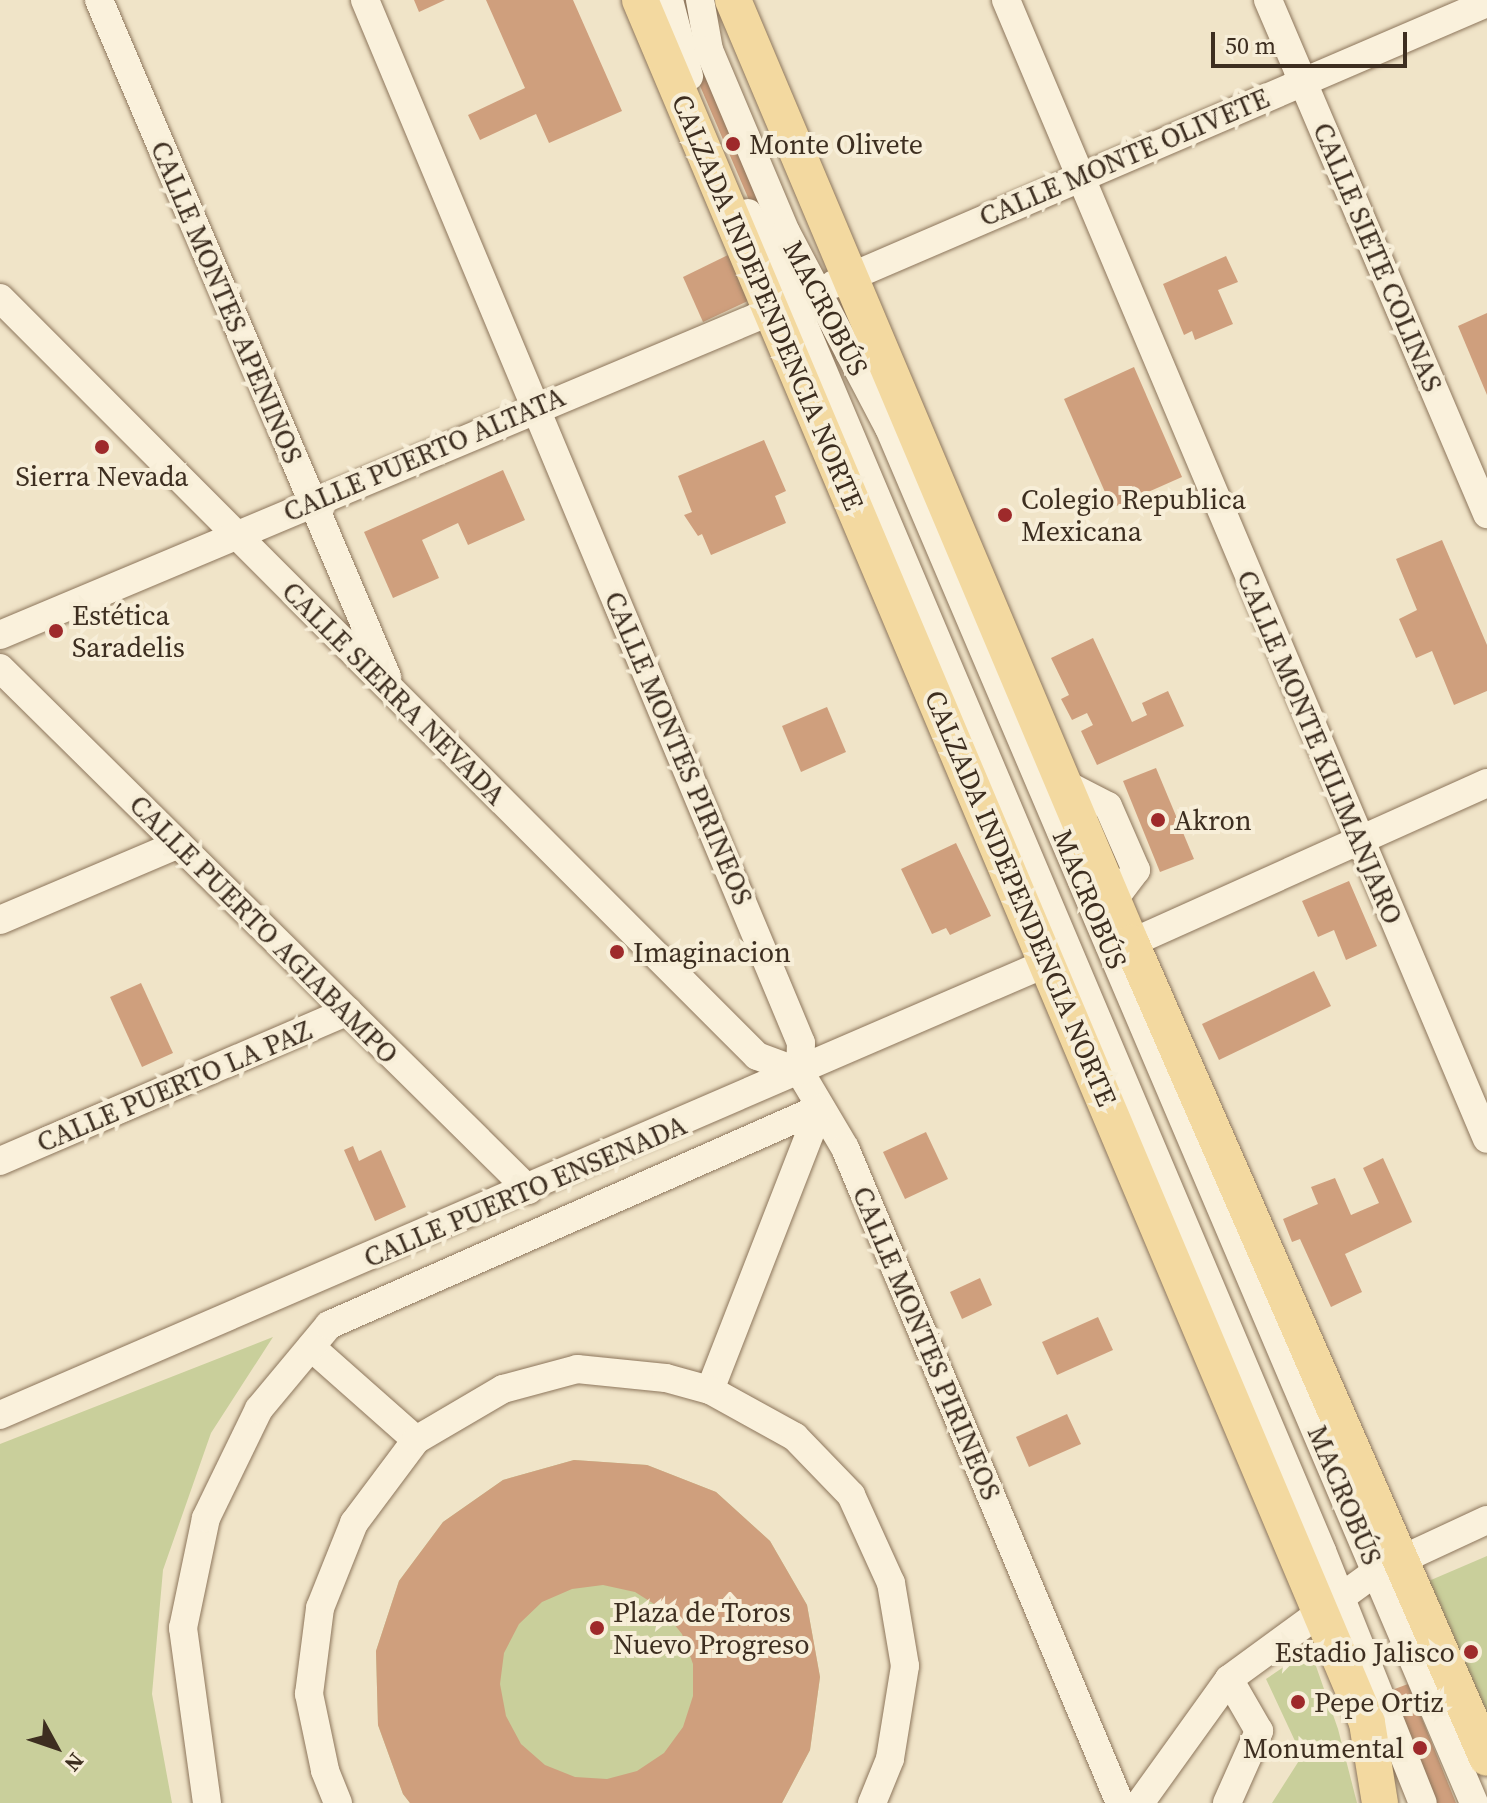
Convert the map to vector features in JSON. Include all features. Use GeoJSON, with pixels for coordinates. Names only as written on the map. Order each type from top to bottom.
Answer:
{"type":"FeatureCollection","features":[{"type":"Feature","properties":{"kind":"main road","name":"CALZADA INDEPENDENCIA NORTE"},"geometry":{"type":"LineString","coordinates":[[640,0],[808,295],[1065,784],[1387,1565],[1487,1758]]}},
{"type":"Feature","properties":{"kind":"main road","name":"CALZADA INDEPENDENCIA NORTE"},"geometry":{"type":"LineString","coordinates":[[733,0],[808,295],[1049,962],[1329,1602],[1367,1723],[1380,1803]]}},
{"type":"Feature","properties":{"kind":"street","name":"CALLE MONTES APENINOS"},"geometry":{"type":"LineString","coordinates":[[99,0],[393,692]]}},
{"type":"Feature","properties":{"kind":"street","name":"CALLE MONTES PIRINEOS"},"geometry":{"type":"LineString","coordinates":[[365,0],[801,1043],[800,1072],[845,1148],[1120,1803]]}},
{"type":"Feature","properties":{"kind":"street","name":"MACROBÚS"},"geometry":{"type":"LineString","coordinates":[[669,0],[680,55],[759,238],[808,295],[889,428],[1387,1565],[1474,1803]]}},
{"type":"Feature","properties":{"kind":"street","name":"MACROBÚS"},"geometry":{"type":"LineString","coordinates":[[700,0],[709,50],[786,232],[808,295],[1329,1602],[1423,1803]]}},
{"type":"Feature","properties":{"kind":"street","name":"CALLE MONTE KILIMANJARO"},"geometry":{"type":"LineString","coordinates":[[1006,0],[1487,1139]]}},
{"type":"Feature","properties":{"kind":"street","name":"CALLE SIETE COLINAS"},"geometry":{"type":"LineString","coordinates":[[1268,0],[1487,514]]}},
{"type":"Feature","properties":{"kind":"street","name":"CALLE MONTE OLIVETE"},"geometry":{"type":"LineString","coordinates":[[808,295],[1079,175],[1487,3]]}},
{"type":"Feature","properties":{"kind":"street","name":"CALLE PUERTO ALTATA"},"geometry":{"type":"LineString","coordinates":[[0,635],[537,406],[808,295]]}},
{"type":"Feature","properties":{"kind":"street","name":"CALLE SIERRA NEVADA"},"geometry":{"type":"LineString","coordinates":[[0,298],[757,1056],[800,1072]]}},
{"type":"Feature","properties":{"kind":"street","name":"CALLE PUERTO AGIABAMPO"},"geometry":{"type":"LineString","coordinates":[[0,668],[529,1190]]}},
{"type":"Feature","properties":{"kind":"street"},"geometry":{"type":"LineString","coordinates":[[1131,943],[1358,837],[1487,783]]}},
{"type":"Feature","properties":{"kind":"street"},"geometry":{"type":"LineString","coordinates":[[0,920],[179,844]]}},
{"type":"Feature","properties":{"kind":"street","name":"CALLE PUERTO ENSENADA"},"geometry":{"type":"LineString","coordinates":[[0,1415],[529,1190],[1049,962]]}},
{"type":"Feature","properties":{"kind":"street","name":"CALLE PUERTO LA PAZ"},"geometry":{"type":"LineString","coordinates":[[0,1161],[348,1011]]}},
{"type":"Feature","properties":{"kind":"street"},"geometry":{"type":"LineString","coordinates":[[207,1803],[194,1733],[183,1628],[206,1518],[259,1409],[329,1325],[820,1108]]}},
{"type":"Feature","properties":{"kind":"street"},"geometry":{"type":"LineString","coordinates":[[710,1390],[820,1108]]}},
{"type":"Feature","properties":{"kind":"street"},"geometry":{"type":"LineString","coordinates":[[311,1347],[416,1440]]}},
{"type":"Feature","properties":{"kind":"street"},"geometry":{"type":"LineString","coordinates":[[338,1803],[325,1770],[309,1694],[320,1608],[354,1523],[416,1440],[503,1389],[577,1369],[666,1378],[710,1390],[795,1437],[851,1495],[891,1583],[905,1666],[890,1759],[872,1803]]}},
{"type":"Feature","properties":{"kind":"street"},"geometry":{"type":"LineString","coordinates":[[1140,1803],[1229,1679],[1329,1602],[1387,1565],[1487,1520]]}},
{"type":"Feature","properties":{"kind":"street"},"geometry":{"type":"LineString","coordinates":[[1227,1803],[1259,1731],[1229,1679]]}},
{"type":"Feature","properties":{"kind":"green space"},"geometry":{"type":"Polygon","coordinates":[[[273,1337],[211,1433],[163,1570],[152,1694],[172,1803],[0,1803],[0,1444],[273,1337]]]}},
{"type":"Feature","properties":{"kind":"green space","name":"Plaza de Toros Nuevo Progreso"},"geometry":{"type":"Polygon","coordinates":[[[574,1460],[647,1465],[716,1492],[770,1541],[807,1605],[820,1677],[810,1750],[782,1803],[410,1803],[403,1794],[378,1725],[376,1651],[399,1581],[443,1522],[503,1480],[574,1460]]]}},
{"type":"Feature","properties":{"kind":"green space","name":"Estadio Jalisco"},"geometry":{"type":"Polygon","coordinates":[[[1487,1556],[1487,1720],[1424,1583],[1487,1556]]]}},
{"type":"Feature","properties":{"kind":"green space"},"geometry":{"type":"Polygon","coordinates":[[[1310,1649],[1338,1729],[1357,1803],[1272,1803],[1302,1756],[1266,1679],[1310,1649]]]}},
{"type":"Feature","properties":{"kind":"building"},"geometry":{"type":"Polygon","coordinates":[[[414,0],[445,0],[419,12],[414,0]]]}},
{"type":"Feature","properties":{"kind":"building"},"geometry":{"type":"Polygon","coordinates":[[[486,0],[573,0],[622,111],[549,143],[536,114],[480,140],[468,115],[525,88],[486,0]]]}},
{"type":"Feature","properties":{"kind":"building","name":"Monte Olivete"},"geometry":{"type":"Polygon","coordinates":[[[703,52],[778,230],[765,237],[688,58],[703,52]]]}},
{"type":"Feature","properties":{"kind":"building"},"geometry":{"type":"Polygon","coordinates":[[[728,255],[750,300],[703,322],[683,277],[728,255]]]}},
{"type":"Feature","properties":{"kind":"building"},"geometry":{"type":"Polygon","coordinates":[[[1226,256],[1238,282],[1218,290],[1233,324],[1195,340],[1192,331],[1184,335],[1163,284],[1226,256]]]}},
{"type":"Feature","properties":{"kind":"building"},"geometry":{"type":"Polygon","coordinates":[[[1487,313],[1487,395],[1458,326],[1487,313]]]}},
{"type":"Feature","properties":{"kind":"building"},"geometry":{"type":"Polygon","coordinates":[[[1134,367],[1182,477],[1112,508],[1064,399],[1134,367]]]}},
{"type":"Feature","properties":{"kind":"building"},"geometry":{"type":"Polygon","coordinates":[[[764,440],[786,491],[775,496],[786,523],[711,555],[702,534],[698,536],[684,515],[692,512],[678,476],[764,440]]]}},
{"type":"Feature","properties":{"kind":"building"},"geometry":{"type":"Polygon","coordinates":[[[503,470],[525,520],[468,545],[458,523],[422,540],[439,578],[393,598],[364,532],[503,470]]]}},
{"type":"Feature","properties":{"kind":"building"},"geometry":{"type":"Polygon","coordinates":[[[1442,540],[1487,645],[1487,691],[1454,705],[1432,651],[1416,658],[1399,619],[1417,610],[1396,559],[1442,540]]]}},
{"type":"Feature","properties":{"kind":"building"},"geometry":{"type":"Polygon","coordinates":[[[1093,638],[1132,722],[1147,715],[1142,703],[1168,691],[1184,726],[1097,765],[1081,731],[1093,725],[1087,713],[1072,720],[1061,699],[1069,695],[1051,658],[1093,638]]]}},
{"type":"Feature","properties":{"kind":"building"},"geometry":{"type":"Polygon","coordinates":[[[827,707],[846,752],[801,772],[782,726],[827,707]]]}},
{"type":"Feature","properties":{"kind":"building","name":"Akron"},"geometry":{"type":"Polygon","coordinates":[[[1156,768],[1194,859],[1160,872],[1123,781],[1156,768]]]}},
{"type":"Feature","properties":{"kind":"building"},"geometry":{"type":"Polygon","coordinates":[[[956,843],[991,916],[950,935],[946,928],[932,934],[901,869],[956,843]]]}},
{"type":"Feature","properties":{"kind":"building"},"geometry":{"type":"Polygon","coordinates":[[[1349,881],[1377,946],[1346,960],[1334,930],[1318,937],[1302,901],[1349,881]]]}},
{"type":"Feature","properties":{"kind":"building"},"geometry":{"type":"Polygon","coordinates":[[[1314,971],[1331,1006],[1219,1060],[1202,1024],[1314,971]]]}},
{"type":"Feature","properties":{"kind":"building"},"geometry":{"type":"Polygon","coordinates":[[[141,983],[173,1053],[142,1067],[110,997],[141,983]]]}},
{"type":"Feature","properties":{"kind":"building"},"geometry":{"type":"Polygon","coordinates":[[[926,1132],[948,1179],[905,1199],[883,1152],[926,1132]]]}},
{"type":"Feature","properties":{"kind":"building"},"geometry":{"type":"Polygon","coordinates":[[[353,1146],[359,1161],[381,1150],[406,1207],[375,1221],[344,1150],[353,1146]]]}},
{"type":"Feature","properties":{"kind":"building"},"geometry":{"type":"Polygon","coordinates":[[[1383,1158],[1412,1222],[1345,1254],[1362,1292],[1331,1307],[1300,1239],[1292,1242],[1283,1219],[1318,1204],[1311,1187],[1335,1178],[1351,1215],[1379,1203],[1363,1168],[1383,1158]]]}},
{"type":"Feature","properties":{"kind":"building"},"geometry":{"type":"Polygon","coordinates":[[[980,1278],[992,1305],[962,1319],[950,1292],[980,1278]]]}},
{"type":"Feature","properties":{"kind":"building"},"geometry":{"type":"Polygon","coordinates":[[[1098,1317],[1113,1350],[1057,1375],[1042,1342],[1098,1317]]]}},
{"type":"Feature","properties":{"kind":"building"},"geometry":{"type":"Polygon","coordinates":[[[1067,1414],[1081,1444],[1029,1467],[1016,1437],[1067,1414]]]}},
{"type":"Feature","properties":{"kind":"building","name":"Plaza de Toros Nuevo Progreso"},"geometry":{"type":"Polygon","coordinates":[[[574,1460],[647,1465],[716,1492],[770,1541],[807,1605],[820,1677],[810,1750],[782,1803],[410,1803],[403,1794],[378,1725],[376,1651],[399,1581],[443,1522],[503,1480],[574,1460]],[[603,1585],[572,1589],[542,1602],[519,1624],[504,1653],[500,1684],[506,1716],[521,1744],[545,1765],[575,1777],[607,1779],[637,1771],[664,1753],[683,1727],[693,1696],[693,1664],[682,1634],[662,1609],[635,1592],[603,1585]]]}},
{"type":"Feature","properties":{"kind":"building","name":"Monumental"},"geometry":{"type":"Polygon","coordinates":[[[1408,1684],[1456,1803],[1430,1803],[1384,1693],[1408,1684]]]}},
{"type":"Feature","properties":{"kind":"place","name":"Monte Olivete"},"geometry":{"type":"Point","coordinates":[733,144]}},
{"type":"Feature","properties":{"kind":"place","name":"Sierra Nevada"},"geometry":{"type":"Point","coordinates":[102,447]}},
{"type":"Feature","properties":{"kind":"place","name":"Colegio Republica Mexicana"},"geometry":{"type":"Point","coordinates":[1005,515]}},
{"type":"Feature","properties":{"kind":"place","name":"Estética Saradelis"},"geometry":{"type":"Point","coordinates":[56,631]}},
{"type":"Feature","properties":{"kind":"place","name":"Akron"},"geometry":{"type":"Point","coordinates":[1158,820]}},
{"type":"Feature","properties":{"kind":"place","name":"Imaginacion"},"geometry":{"type":"Point","coordinates":[617,952]}},
{"type":"Feature","properties":{"kind":"place","name":"Plaza de Toros Nuevo Progreso"},"geometry":{"type":"Point","coordinates":[597,1628]}},
{"type":"Feature","properties":{"kind":"place","name":"Estadio Jalisco"},"geometry":{"type":"Point","coordinates":[1471,1652]}},
{"type":"Feature","properties":{"kind":"place","name":"Pepe Ortiz"},"geometry":{"type":"Point","coordinates":[1298,1702]}},
{"type":"Feature","properties":{"kind":"place","name":"Monumental"},"geometry":{"type":"Point","coordinates":[1420,1748]}}]}
